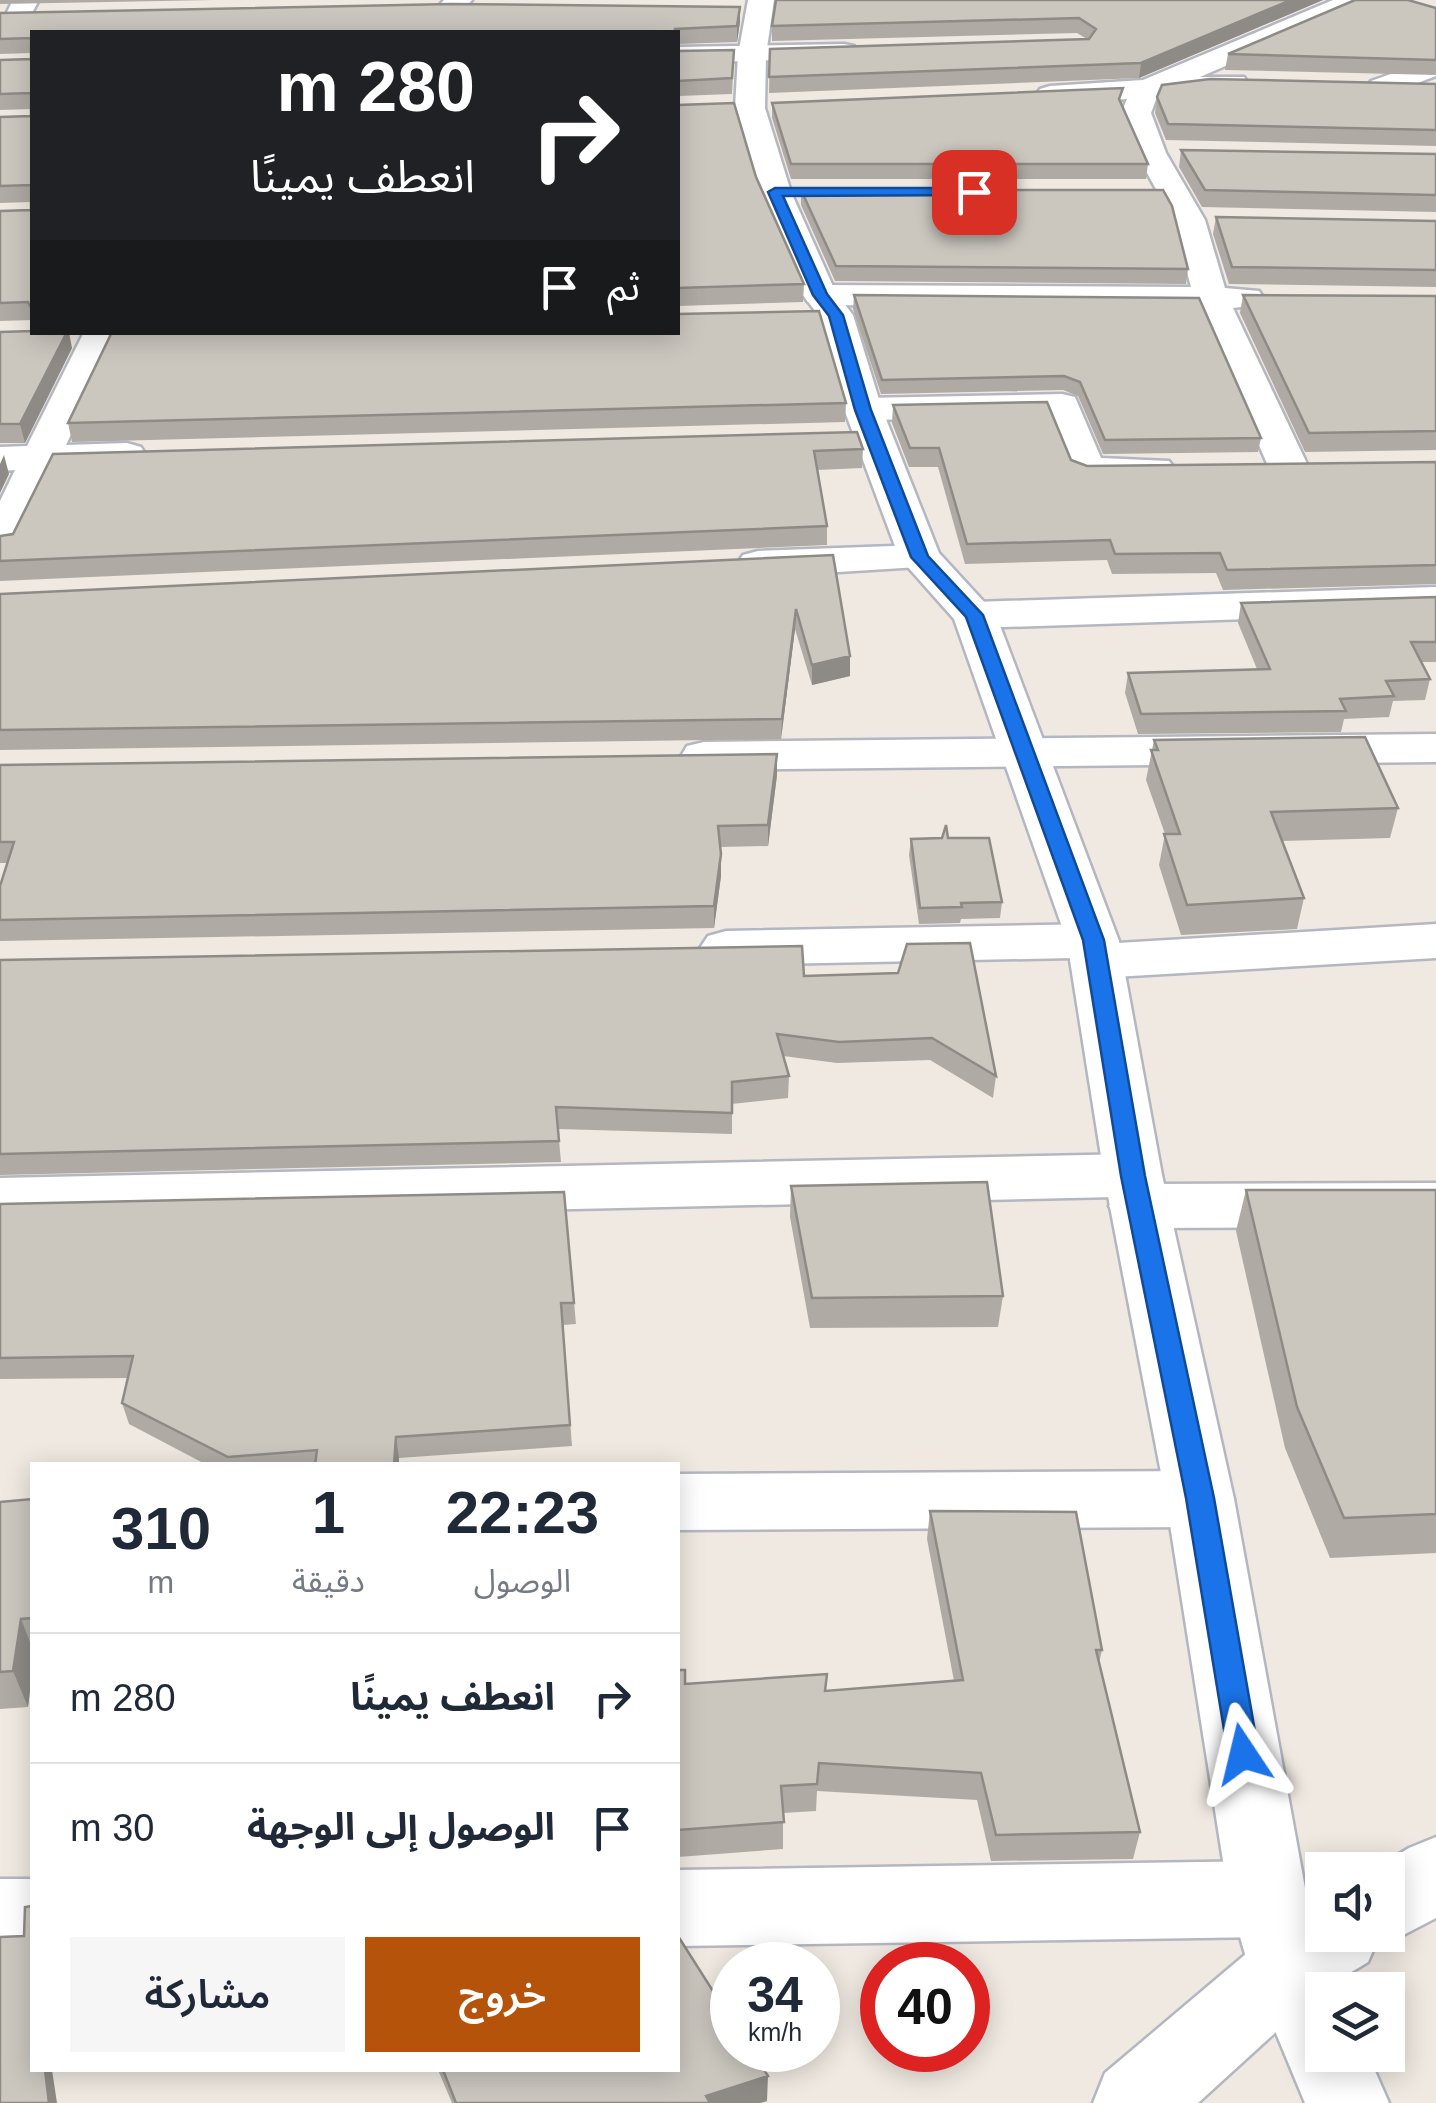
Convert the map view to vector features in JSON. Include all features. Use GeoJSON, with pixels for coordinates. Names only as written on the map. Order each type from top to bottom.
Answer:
{"type":"FeatureCollection","features":[{"type":"Feature","properties":{"kind":"street"},"geometry":{"type":"LineString","coordinates":[[1289,468],[1211,297],[1181,206],[1150,153],[1136,113],[1145,90],[1354,0]]}},
{"type":"Feature","properties":{"kind":"street"},"geometry":{"type":"LineString","coordinates":[[430,30],[456,4]]}},
{"type":"Feature","properties":{"kind":"street"},"geometry":{"type":"LineString","coordinates":[[412,8],[456,4],[490,8]]}},
{"type":"Feature","properties":{"kind":"street"},"geometry":{"type":"LineString","coordinates":[[15,11],[58,15]]}},
{"type":"Feature","properties":{"kind":"street"},"geometry":{"type":"LineString","coordinates":[[753,19],[745,108],[795,192],[817,309],[856,427],[920,557],[974,615],[1095,951],[1136,1191],[1200,1498],[1307,1972]]}},
{"type":"Feature","properties":{"kind":"street"},"geometry":{"type":"LineString","coordinates":[[680,54],[753,19],[867,51]]}},
{"type":"Feature","properties":{"kind":"street"},"geometry":{"type":"LineString","coordinates":[[1436,66],[1371,87],[1436,88]]}},
{"type":"Feature","properties":{"kind":"street"},"geometry":{"type":"LineString","coordinates":[[1026,96],[1145,90],[1208,82],[1265,84]]}},
{"type":"Feature","properties":{"kind":"street"},"geometry":{"type":"LineString","coordinates":[[1150,153],[1188,154]]}},
{"type":"Feature","properties":{"kind":"street"},"geometry":{"type":"LineString","coordinates":[[1133,192],[1227,221]]}},
{"type":"Feature","properties":{"kind":"street"},"geometry":{"type":"LineString","coordinates":[[817,309],[1286,298]]}},
{"type":"Feature","properties":{"kind":"street"},"geometry":{"type":"LineString","coordinates":[[0,542],[44,457],[90,335]]}},
{"type":"Feature","properties":{"kind":"street"},"geometry":{"type":"LineString","coordinates":[[856,427],[1062,405],[1086,470],[1197,469]]}},
{"type":"Feature","properties":{"kind":"street"},"geometry":{"type":"LineString","coordinates":[[0,459],[162,454]]}},
{"type":"Feature","properties":{"kind":"street"},"geometry":{"type":"LineString","coordinates":[[722,566],[920,557]]}},
{"type":"Feature","properties":{"kind":"street"},"geometry":{"type":"LineString","coordinates":[[974,615],[1436,600]]}},
{"type":"Feature","properties":{"kind":"street"},"geometry":{"type":"LineString","coordinates":[[652,757],[1436,748]]}},
{"type":"Feature","properties":{"kind":"street"},"geometry":{"type":"LineString","coordinates":[[681,949],[1095,951],[1436,940]]}},
{"type":"Feature","properties":{"kind":"street"},"geometry":{"type":"LineString","coordinates":[[0,1200],[1136,1191],[1436,1205]]}},
{"type":"Feature","properties":{"kind":"street"},"geometry":{"type":"LineString","coordinates":[[680,1502],[1200,1498]]}},
{"type":"Feature","properties":{"kind":"street"},"geometry":{"type":"LineString","coordinates":[[1405,1894],[1436,1874]]}},
{"type":"Feature","properties":{"kind":"street"},"geometry":{"type":"LineString","coordinates":[[680,1908],[1299,1934]]}},
{"type":"Feature","properties":{"kind":"street"},"geometry":{"type":"LineString","coordinates":[[0,1918],[30,1917]]}},
{"type":"Feature","properties":{"kind":"street"},"geometry":{"type":"LineString","coordinates":[[1135,2103],[1299,1934]]}},
{"type":"Feature","properties":{"kind":"street"},"geometry":{"type":"LineString","coordinates":[[1333,2072],[1347,2103]]}},
{"type":"Feature","properties":{"kind":"building"},"geometry":{"type":"Polygon","coordinates":[[[776,0],[1291,0],[1141,63],[769,77],[770,49],[1089,39],[1096,29],[1079,18],[772,26],[776,0]]]}},
{"type":"Feature","properties":{"kind":"building"},"geometry":{"type":"Polygon","coordinates":[[[1355,0],[1408,0],[1436,8],[1436,60],[1228,54],[1355,0]]]}},
{"type":"Feature","properties":{"kind":"building"},"geometry":{"type":"Polygon","coordinates":[[[451,4],[740,7],[737,26],[675,30],[30,30],[30,38],[0,39],[0,13],[451,4]]]}},
{"type":"Feature","properties":{"kind":"building"},"geometry":{"type":"Polygon","coordinates":[[[734,50],[732,78],[680,81],[680,51],[734,50]]]}},
{"type":"Feature","properties":{"kind":"building"},"geometry":{"type":"Polygon","coordinates":[[[30,59],[30,93],[0,94],[0,60],[30,59]]]}},
{"type":"Feature","properties":{"kind":"building"},"geometry":{"type":"Polygon","coordinates":[[[1210,79],[1436,84],[1436,130],[1168,124],[1157,97],[1162,85],[1210,79]]]}},
{"type":"Feature","properties":{"kind":"building"},"geometry":{"type":"Polygon","coordinates":[[[1123,88],[1119,99],[1148,164],[791,164],[772,103],[1123,88]]]}},
{"type":"Feature","properties":{"kind":"building"},"geometry":{"type":"Polygon","coordinates":[[[734,103],[756,177],[804,284],[680,288],[680,105],[734,103]]]}},
{"type":"Feature","properties":{"kind":"building"},"geometry":{"type":"Polygon","coordinates":[[[30,116],[30,185],[0,186],[0,117],[30,116]]]}},
{"type":"Feature","properties":{"kind":"building"},"geometry":{"type":"Polygon","coordinates":[[[1181,150],[1436,154],[1436,195],[1205,190],[1181,150]]]}},
{"type":"Feature","properties":{"kind":"building"},"geometry":{"type":"Polygon","coordinates":[[[801,190],[1163,190],[1172,206],[1188,269],[836,266],[801,190]]]}},
{"type":"Feature","properties":{"kind":"building"},"geometry":{"type":"Polygon","coordinates":[[[30,210],[30,306],[28,302],[0,303],[0,211],[30,210]]]}},
{"type":"Feature","properties":{"kind":"building"},"geometry":{"type":"Polygon","coordinates":[[[1216,217],[1436,221],[1436,270],[1232,267],[1216,217]]]}},
{"type":"Feature","properties":{"kind":"building"},"geometry":{"type":"Polygon","coordinates":[[[854,295],[1199,298],[1261,438],[1105,440],[1080,382],[1064,376],[882,380],[854,295]]]}},
{"type":"Feature","properties":{"kind":"building"},"geometry":{"type":"Polygon","coordinates":[[[1243,295],[1436,296],[1436,431],[1309,433],[1243,295]]]}},
{"type":"Feature","properties":{"kind":"building"},"geometry":{"type":"Polygon","coordinates":[[[819,311],[846,403],[68,423],[111,335],[680,335],[680,314],[819,311]]]}},
{"type":"Feature","properties":{"kind":"building"},"geometry":{"type":"Polygon","coordinates":[[[0,332],[65,335],[20,424],[0,424],[0,332]]]}},
{"type":"Feature","properties":{"kind":"building"},"geometry":{"type":"Polygon","coordinates":[[[1047,402],[1071,460],[1087,466],[1436,462],[1436,565],[1227,570],[1220,553],[1115,554],[1110,540],[967,544],[939,448],[910,448],[893,405],[1047,402]]]}},
{"type":"Feature","properties":{"kind":"building"},"geometry":{"type":"Polygon","coordinates":[[[857,432],[863,449],[814,451],[827,526],[0,561],[0,536],[13,534],[53,454],[857,432]]]}},
{"type":"Feature","properties":{"kind":"building"},"geometry":{"type":"Polygon","coordinates":[[[833,555],[850,656],[812,665],[796,609],[782,719],[0,730],[0,594],[833,555]]]}},
{"type":"Feature","properties":{"kind":"building"},"geometry":{"type":"Polygon","coordinates":[[[1436,597],[1436,642],[1411,642],[1430,679],[1386,681],[1394,696],[1340,699],[1346,711],[1141,714],[1128,673],[1270,669],[1241,603],[1436,597]]]}},
{"type":"Feature","properties":{"kind":"building"},"geometry":{"type":"Polygon","coordinates":[[[1365,737],[1398,808],[1271,812],[1304,898],[1187,905],[1164,834],[1180,834],[1151,750],[1158,750],[1154,740],[1365,737]]]}},
{"type":"Feature","properties":{"kind":"building"},"geometry":{"type":"Polygon","coordinates":[[[777,754],[768,825],[718,826],[721,854],[714,906],[0,920],[0,886],[14,842],[0,842],[0,765],[777,754]]]}},
{"type":"Feature","properties":{"kind":"building"},"geometry":{"type":"Polygon","coordinates":[[[946,825],[948,838],[989,838],[1002,902],[920,908],[911,839],[942,838],[946,825]]]}},
{"type":"Feature","properties":{"kind":"building"},"geometry":{"type":"Polygon","coordinates":[[[970,943],[996,1076],[932,1038],[839,1042],[777,1034],[789,1076],[732,1082],[732,1113],[556,1107],[559,1141],[0,1154],[0,960],[802,946],[804,976],[898,973],[907,944],[970,943]]]}},
{"type":"Feature","properties":{"kind":"building"},"geometry":{"type":"Polygon","coordinates":[[[987,1182],[1003,1296],[812,1298],[791,1186],[987,1182]]]}},
{"type":"Feature","properties":{"kind":"building"},"geometry":{"type":"Polygon","coordinates":[[[1246,1190],[1436,1190],[1436,1514],[1344,1518],[1297,1407],[1246,1190]]]}},
{"type":"Feature","properties":{"kind":"building"},"geometry":{"type":"Polygon","coordinates":[[[564,1192],[574,1303],[561,1303],[570,1425],[396,1437],[394,1462],[315,1462],[317,1450],[228,1457],[122,1403],[133,1356],[0,1358],[0,1204],[564,1192]]]}},
{"type":"Feature","properties":{"kind":"building"},"geometry":{"type":"Polygon","coordinates":[[[30,1499],[30,1618],[21,1619],[13,1671],[0,1672],[0,1502],[30,1499]]]}},
{"type":"Feature","properties":{"kind":"building"},"geometry":{"type":"Polygon","coordinates":[[[930,1511],[1076,1512],[1102,1650],[1096,1650],[1140,1832],[996,1835],[981,1773],[819,1763],[817,1784],[781,1786],[784,1822],[680,1830],[680,1670],[685,1670],[685,1684],[827,1674],[825,1691],[963,1680],[930,1511]]]}},
{"type":"Feature","properties":{"kind":"building"},"geometry":{"type":"Polygon","coordinates":[[[30,1906],[30,2072],[45,2072],[49,2103],[0,2103],[0,1937],[24,1936],[25,1907],[30,1906]]]}},
{"type":"Feature","properties":{"kind":"building"},"geometry":{"type":"Polygon","coordinates":[[[680,1939],[710,1986],[710,2072],[765,2072],[768,2076],[706,2096],[710,2103],[456,2103],[444,2072],[680,2072],[680,1939]]]}},
{"type":"Feature","properties":{"kind":"route"},"geometry":{"type":"LineString","coordinates":[[974,192],[775,192],[820,295],[836,315],[863,410],[920,557],[974,615],[1093,940],[1133,1176],[1200,1498],[1243,1754]]}}]}
